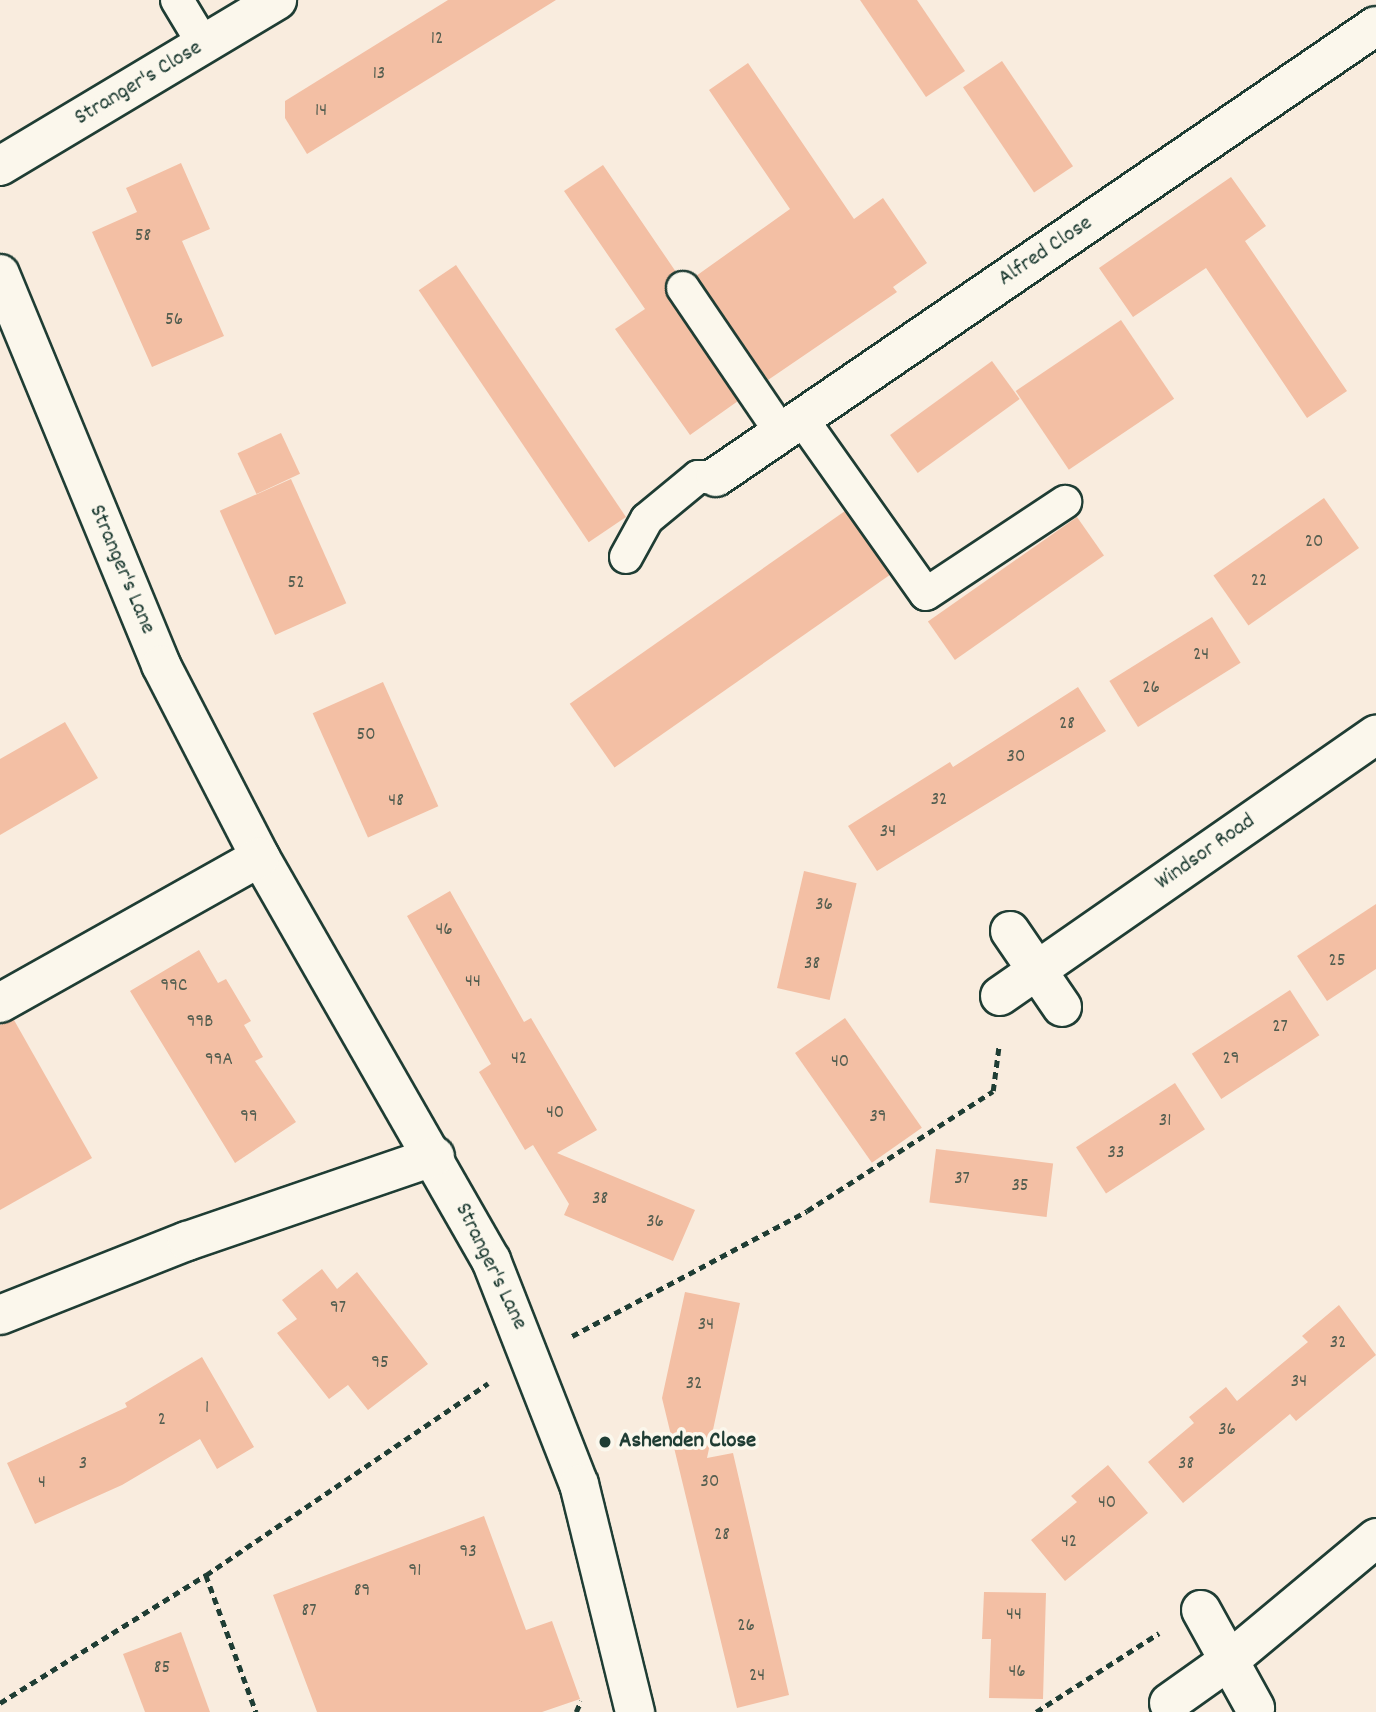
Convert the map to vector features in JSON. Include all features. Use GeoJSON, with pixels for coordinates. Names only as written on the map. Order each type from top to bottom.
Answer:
{"type":"FeatureCollection","features":[{"type":"Feature","properties":{"kind":"street","name":"Stranger's Close"},"geometry":{"type":"LineString","coordinates":[[0,166],[277,0]]}},
{"type":"Feature","properties":{"kind":"street","name":"Alfred Close"},"geometry":{"type":"LineString","coordinates":[[716,477],[1376,26]]}},
{"type":"Feature","properties":{"kind":"street","name":"Stranger's Lane"},"geometry":{"type":"LineString","coordinates":[[0,274],[161,665],[260,857],[435,1156],[491,1259],[533,1358],[579,1485],[635,1712]]}},
{"type":"Feature","properties":{"kind":"street","name":"Windsor Road"},"geometry":{"type":"LineString","coordinates":[[1000,996],[1376,735]]}},
{"type":"Feature","properties":{"kind":"street"},"geometry":{"type":"LineString","coordinates":[[0,1003],[260,857]]}},
{"type":"Feature","properties":{"kind":"street"},"geometry":{"type":"LineString","coordinates":[[1010,931],[1062,1007]]}},
{"type":"Feature","properties":{"kind":"street"},"geometry":{"type":"LineString","coordinates":[[0,1315],[187,1241],[435,1156]]}},
{"type":"Feature","properties":{"kind":"street"},"geometry":{"type":"LineString","coordinates":[[1169,1703],[1231,1659],[1376,1538]]}},
{"type":"Feature","properties":{"kind":"street"},"geometry":{"type":"LineString","coordinates":[[1201,1610],[1231,1659],[1255,1708]]}},
{"type":"Feature","properties":{"kind":"lane"},"geometry":{"type":"LineString","coordinates":[[177,0],[204,45]]}},
{"type":"Feature","properties":{"kind":"lane"},"geometry":{"type":"LineString","coordinates":[[682,288],[926,594],[1065,502]]}},
{"type":"Feature","properties":{"kind":"lane"},"geometry":{"type":"LineString","coordinates":[[626,557],[647,519],[698,477],[716,477]]}},
{"type":"Feature","properties":{"kind":"path"},"geometry":{"type":"LineString","coordinates":[[533,1358],[807,1211],[993,1091],[1005,1004],[1000,996]]}},
{"type":"Feature","properties":{"kind":"path"},"geometry":{"type":"LineString","coordinates":[[0,1703],[206,1575],[472,1394]]}},
{"type":"Feature","properties":{"kind":"path"},"geometry":{"type":"LineString","coordinates":[[206,1575],[256,1712]]}},
{"type":"Feature","properties":{"kind":"path"},"geometry":{"type":"LineString","coordinates":[[1036,1712],[1143,1642],[1201,1610]]}},
{"type":"Feature","properties":{"kind":"building"},"geometry":{"type":"Polygon","coordinates":[[[448,0],[556,0],[307,154],[285,118],[285,101],[448,0]]]}},
{"type":"Feature","properties":{"kind":"building"},"geometry":{"type":"Polygon","coordinates":[[[860,0],[917,0],[965,71],[926,97],[860,0]]]}},
{"type":"Feature","properties":{"kind":"building"},"geometry":{"type":"Polygon","coordinates":[[[1002,61],[1073,166],[1034,193],[963,87],[1002,61]]]}},
{"type":"Feature","properties":{"kind":"building"},"geometry":{"type":"Polygon","coordinates":[[[748,63],[854,219],[883,198],[927,263],[893,287],[897,292],[768,380],[696,276],[790,209],[709,90],[748,63]]]}},
{"type":"Feature","properties":{"kind":"building"},"geometry":{"type":"Polygon","coordinates":[[[181,163],[210,229],[182,241],[224,336],[152,367],[92,232],[137,212],[126,188],[181,163]]]}},
{"type":"Feature","properties":{"kind":"building"},"geometry":{"type":"Polygon","coordinates":[[[603,165],[676,272],[666,281],[668,298],[738,401],[690,435],[615,329],[645,309],[564,191],[603,165]]]}},
{"type":"Feature","properties":{"kind":"building"},"geometry":{"type":"Polygon","coordinates":[[[1231,177],[1266,226],[1245,241],[1347,391],[1307,418],[1206,268],[1133,317],[1099,268],[1231,177]]]}},
{"type":"Feature","properties":{"kind":"building"},"geometry":{"type":"Polygon","coordinates":[[[456,265],[626,517],[589,542],[419,290],[456,265]]]}},
{"type":"Feature","properties":{"kind":"building"},"geometry":{"type":"Polygon","coordinates":[[[1121,320],[1174,399],[1069,470],[1016,391],[1121,320]]]}},
{"type":"Feature","properties":{"kind":"building"},"geometry":{"type":"Polygon","coordinates":[[[992,361],[1020,399],[918,473],[890,435],[992,361]]]}},
{"type":"Feature","properties":{"kind":"building"},"geometry":{"type":"Polygon","coordinates":[[[281,433],[300,474],[257,494],[237,453],[281,433]]]}},
{"type":"Feature","properties":{"kind":"building"},"geometry":{"type":"Polygon","coordinates":[[[291,479],[346,603],[275,635],[220,511],[291,479]]]}},
{"type":"Feature","properties":{"kind":"building"},"geometry":{"type":"Polygon","coordinates":[[[1324,498],[1359,548],[1248,625],[1213,575],[1324,498]]]}},
{"type":"Feature","properties":{"kind":"building"},"geometry":{"type":"Polygon","coordinates":[[[845,511],[890,575],[615,768],[570,704],[845,511]]]}},
{"type":"Feature","properties":{"kind":"building"},"geometry":{"type":"Polygon","coordinates":[[[1077,517],[1104,556],[955,660],[928,621],[1077,517]]]}},
{"type":"Feature","properties":{"kind":"building"},"geometry":{"type":"Polygon","coordinates":[[[1212,617],[1241,663],[1138,727],[1109,681],[1212,617]]]}},
{"type":"Feature","properties":{"kind":"building"},"geometry":{"type":"Polygon","coordinates":[[[383,682],[438,806],[368,838],[313,713],[383,682]]]}},
{"type":"Feature","properties":{"kind":"building"},"geometry":{"type":"Polygon","coordinates":[[[1078,687],[1106,731],[877,871],[848,826],[950,762],[953,767],[1078,687]]]}},
{"type":"Feature","properties":{"kind":"building"},"geometry":{"type":"Polygon","coordinates":[[[65,722],[98,778],[0,835],[0,759],[65,722]]]}},
{"type":"Feature","properties":{"kind":"building"},"geometry":{"type":"Polygon","coordinates":[[[804,871],[857,883],[830,1000],[777,988],[804,871]]]}},
{"type":"Feature","properties":{"kind":"building"},"geometry":{"type":"Polygon","coordinates":[[[450,891],[524,1022],[531,1018],[597,1130],[557,1153],[695,1210],[673,1261],[564,1215],[569,1204],[533,1145],[525,1150],[479,1072],[491,1064],[407,916],[450,891]]]}},
{"type":"Feature","properties":{"kind":"building"},"geometry":{"type":"Polygon","coordinates":[[[1376,904],[1376,969],[1327,1001],[1297,956],[1376,904]]]}},
{"type":"Feature","properties":{"kind":"building"},"geometry":{"type":"Polygon","coordinates":[[[199,950],[218,983],[226,979],[251,1021],[244,1025],[263,1057],[255,1061],[296,1122],[235,1163],[130,991],[199,950]]]}},
{"type":"Feature","properties":{"kind":"building"},"geometry":{"type":"Polygon","coordinates":[[[1290,990],[1319,1035],[1221,1099],[1192,1054],[1290,990]]]}},
{"type":"Feature","properties":{"kind":"building"},"geometry":{"type":"Polygon","coordinates":[[[845,1018],[922,1128],[872,1163],[795,1053],[845,1018]]]}},
{"type":"Feature","properties":{"kind":"building"},"geometry":{"type":"Polygon","coordinates":[[[14,1020],[92,1158],[0,1210],[0,1025],[14,1020]]]}},
{"type":"Feature","properties":{"kind":"building"},"geometry":{"type":"Polygon","coordinates":[[[1175,1083],[1205,1129],[1106,1193],[1076,1147],[1175,1083]]]}},
{"type":"Feature","properties":{"kind":"building"},"geometry":{"type":"Polygon","coordinates":[[[936,1149],[1053,1163],[1047,1217],[929,1203],[936,1149]]]}},
{"type":"Feature","properties":{"kind":"building"},"geometry":{"type":"Polygon","coordinates":[[[322,1269],[337,1289],[357,1272],[428,1364],[368,1410],[348,1385],[329,1399],[277,1333],[297,1319],[282,1300],[322,1269]]]}},
{"type":"Feature","properties":{"kind":"building"},"geometry":{"type":"Polygon","coordinates":[[[685,1292],[740,1303],[707,1458],[733,1453],[789,1695],[737,1708],[662,1398],[685,1292]]]}},
{"type":"Feature","properties":{"kind":"building"},"geometry":{"type":"Polygon","coordinates":[[[1339,1305],[1376,1355],[1296,1421],[1290,1414],[1183,1503],[1148,1462],[1194,1423],[1189,1417],[1226,1387],[1237,1401],[1308,1342],[1302,1336],[1339,1305]]]}},
{"type":"Feature","properties":{"kind":"building"},"geometry":{"type":"Polygon","coordinates":[[[202,1357],[254,1447],[217,1469],[200,1439],[122,1485],[35,1524],[7,1463],[127,1407],[125,1403],[202,1357]]]}},
{"type":"Feature","properties":{"kind":"building"},"geometry":{"type":"Polygon","coordinates":[[[1108,1465],[1148,1513],[1065,1581],[1031,1540],[1077,1502],[1071,1496],[1108,1465]]]}},
{"type":"Feature","properties":{"kind":"building"},"geometry":{"type":"Polygon","coordinates":[[[484,1516],[526,1630],[552,1621],[580,1699],[542,1712],[317,1712],[273,1595],[484,1516]]]}},
{"type":"Feature","properties":{"kind":"building"},"geometry":{"type":"Polygon","coordinates":[[[984,1592],[1046,1593],[1043,1699],[989,1698],[991,1639],[982,1639],[984,1592]]]}},
{"type":"Feature","properties":{"kind":"building"},"geometry":{"type":"Polygon","coordinates":[[[181,1632],[210,1712],[145,1712],[123,1654],[181,1632]]]}},
{"type":"Feature","properties":{"kind":"place","name":"Ashenden Close"},"geometry":{"type":"Point","coordinates":[605,1442]}}]}
